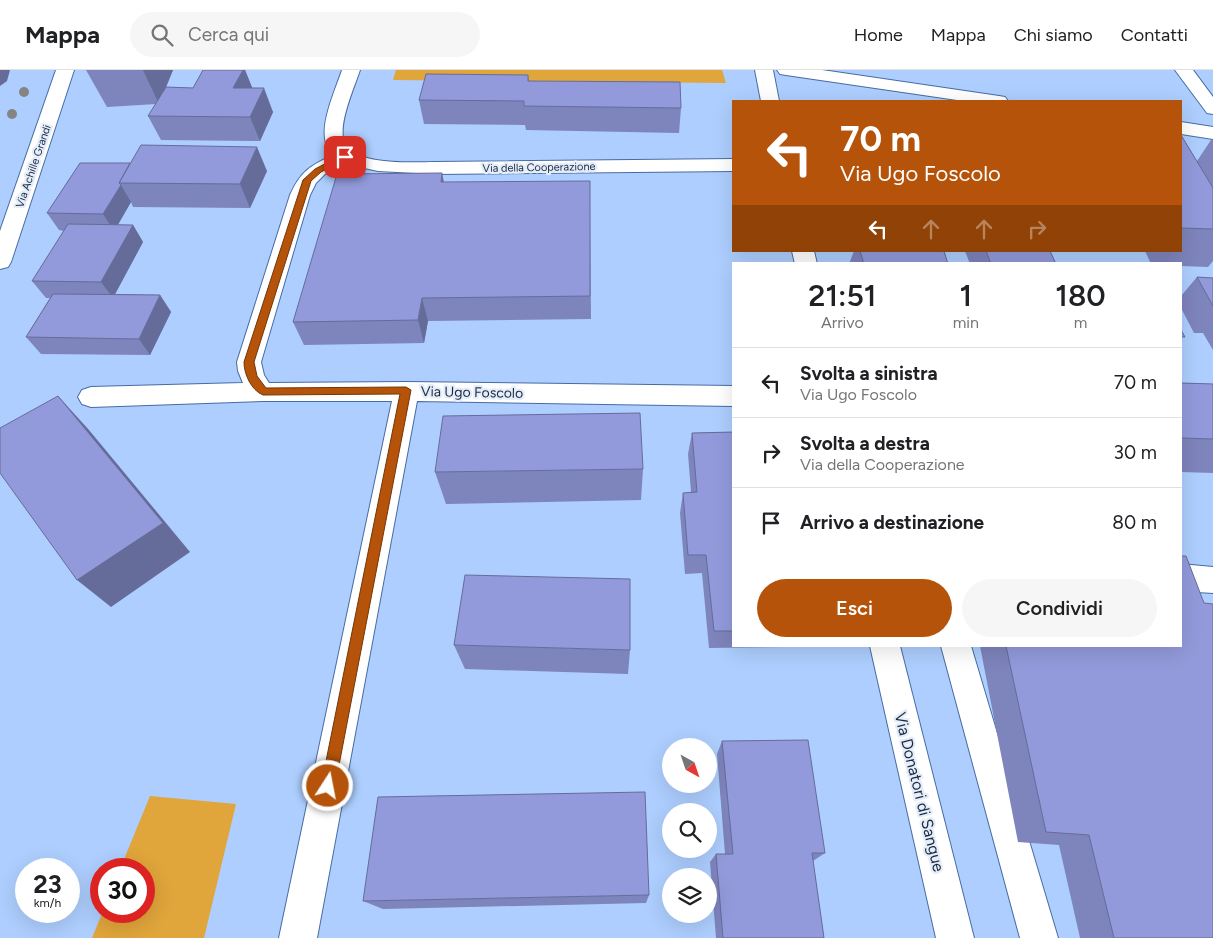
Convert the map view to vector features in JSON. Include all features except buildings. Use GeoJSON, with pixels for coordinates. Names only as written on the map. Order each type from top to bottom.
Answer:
{"type":"FeatureCollection","features":[{"type":"Feature","properties":{"kind":"street","name":"Via Achille Grandi"},"geometry":{"type":"LineString","coordinates":[[0,262],[65,70]]}},
{"type":"Feature","properties":{"kind":"street"},"geometry":{"type":"LineString","coordinates":[[263,392],[252,378],[249,362],[300,195],[307,180],[325,166],[345,157],[338,148],[334,137],[336,123],[351,70]]}},
{"type":"Feature","properties":{"kind":"street"},"geometry":{"type":"LineString","coordinates":[[764,70],[770,100]]}},
{"type":"Feature","properties":{"kind":"street"},"geometry":{"type":"LineString","coordinates":[[786,70],[991,100]]}},
{"type":"Feature","properties":{"kind":"street"},"geometry":{"type":"LineString","coordinates":[[1184,70],[1213,110]]}},
{"type":"Feature","properties":{"kind":"street"},"geometry":{"type":"LineString","coordinates":[[1182,128],[1213,133]]}},
{"type":"Feature","properties":{"kind":"street","name":"Via della Cooperazione"},"geometry":{"type":"LineString","coordinates":[[345,157],[396,167],[435,168],[732,165]]}},
{"type":"Feature","properties":{"kind":"street"},"geometry":{"type":"LineString","coordinates":[[298,938],[406,390]]}},
{"type":"Feature","properties":{"kind":"street","name":"Via Ugo Foscolo"},"geometry":{"type":"LineString","coordinates":[[91,397],[406,390],[732,396]]}},
{"type":"Feature","properties":{"kind":"street"},"geometry":{"type":"LineString","coordinates":[[1182,577],[1184,579],[1213,580]]}},
{"type":"Feature","properties":{"kind":"street","name":"Via Donatori di Sangue"},"geometry":{"type":"LineString","coordinates":[[885,647],[955,938]]}},
{"type":"Feature","properties":{"kind":"street"},"geometry":{"type":"LineString","coordinates":[[956,647],[1039,938]]}},
{"type":"Feature","properties":{"kind":"shaded area"},"geometry":{"type":"Polygon","coordinates":[[[396,70],[722,70],[726,83],[393,80],[396,70]]]}},
{"type":"Feature","properties":{"kind":"shaded area"},"geometry":{"type":"Polygon","coordinates":[[[150,796],[236,804],[204,938],[92,938],[98,923],[155,923],[155,858],[125,858],[150,796]]]}},
{"type":"Feature","properties":{"kind":"route"},"geometry":{"type":"LineString","coordinates":[[328,786],[406,390],[263,392],[252,378],[249,362],[300,195],[307,180],[318,170],[345,157]]}}]}
